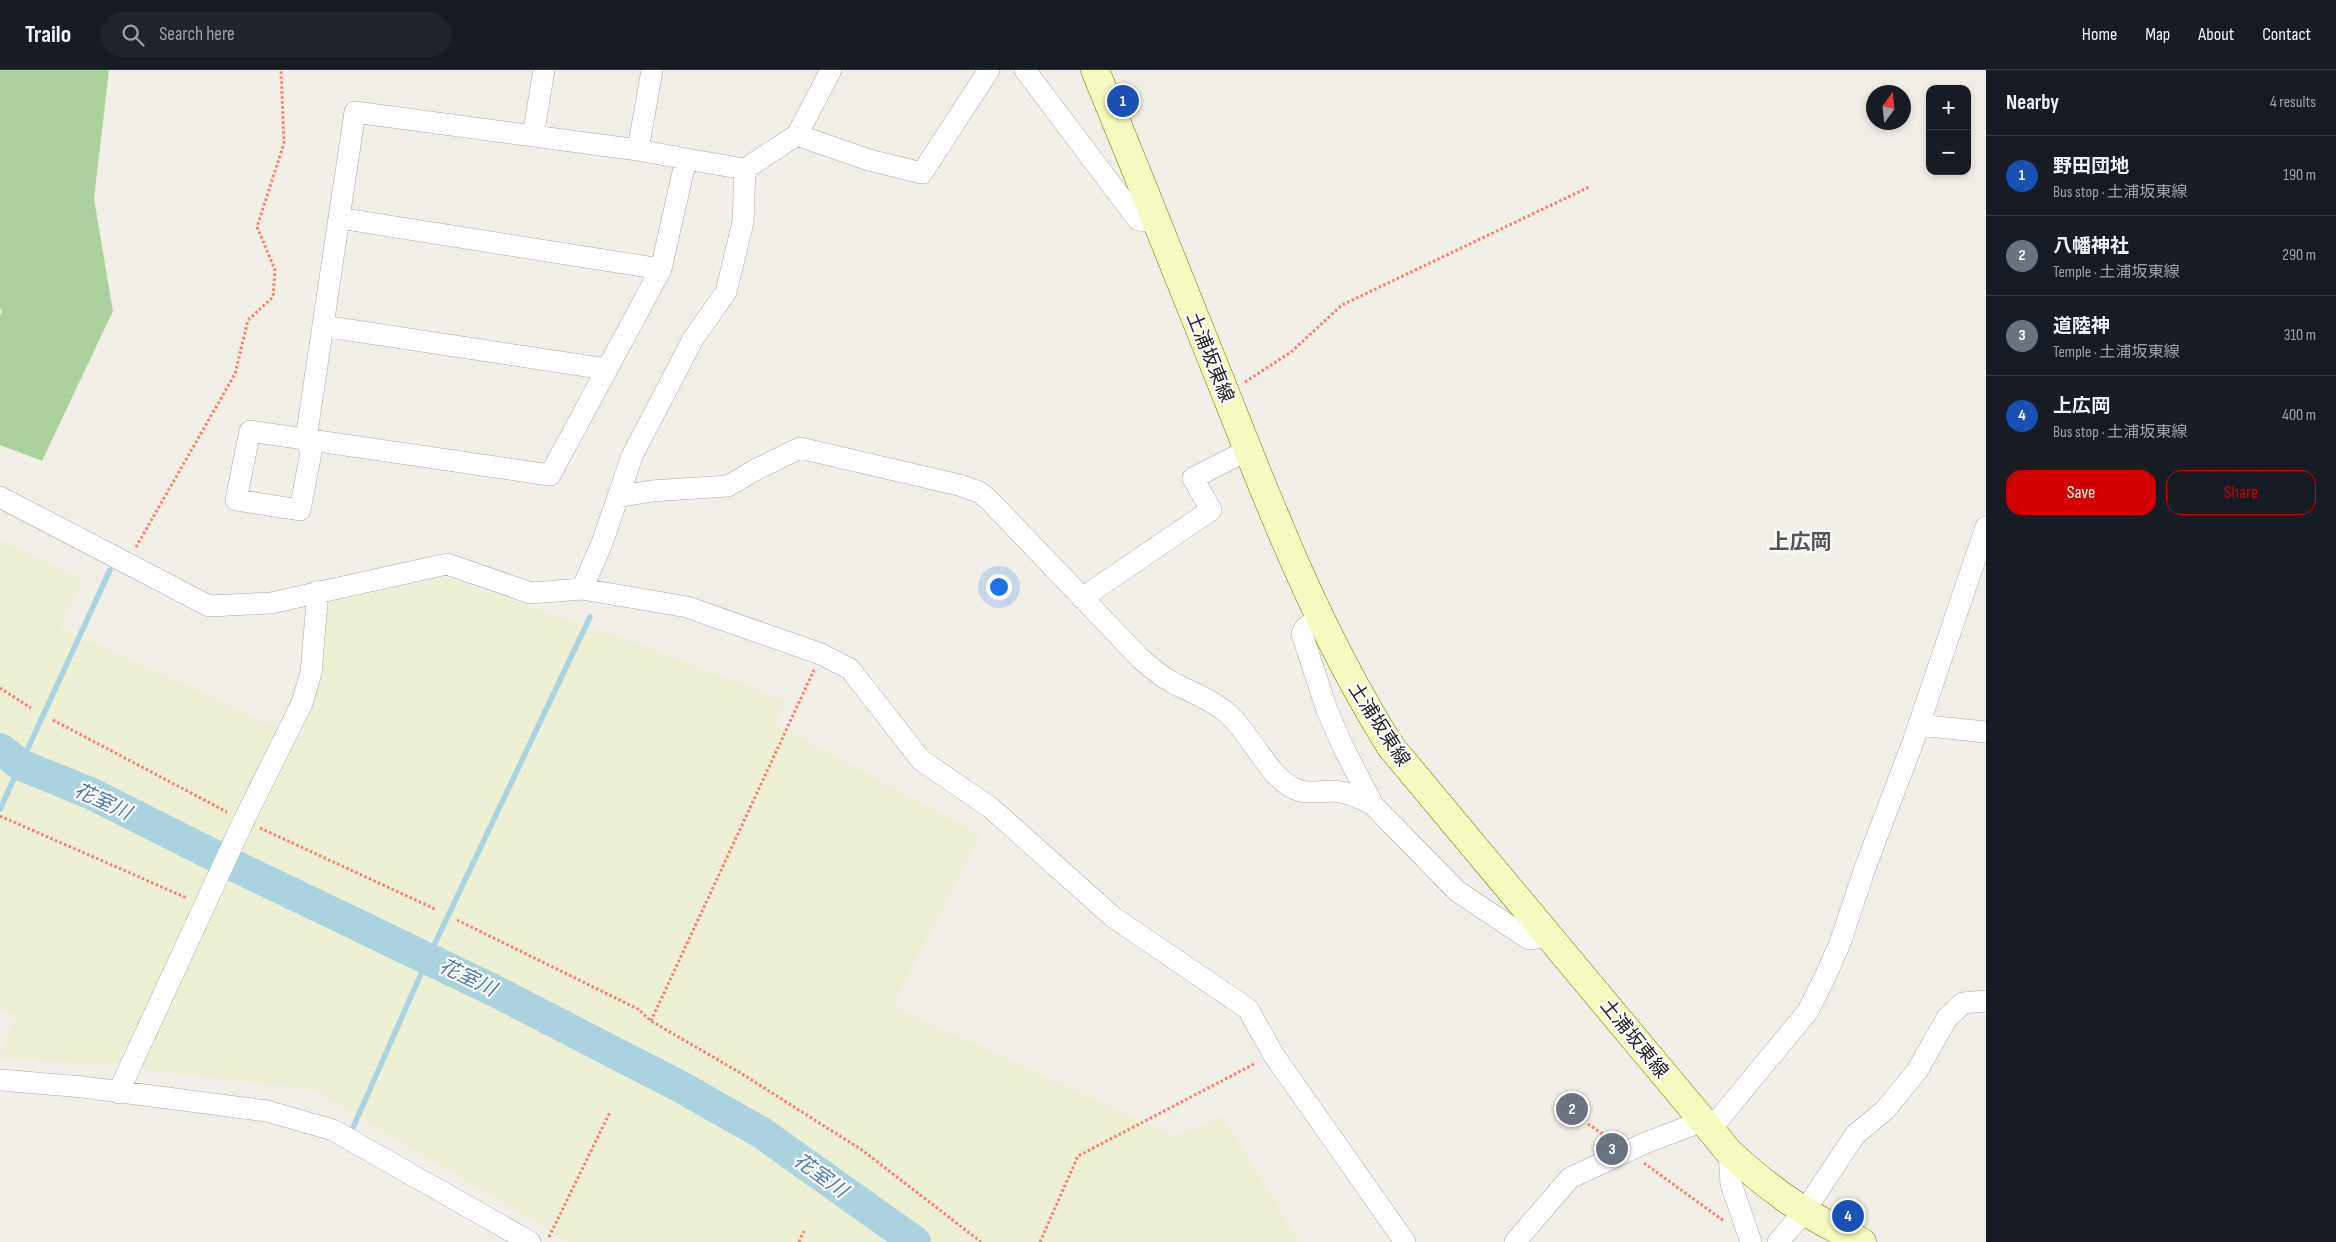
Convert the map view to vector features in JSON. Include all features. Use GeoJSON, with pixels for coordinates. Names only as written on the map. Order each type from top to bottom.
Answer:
{"type":"FeatureCollection","features":[{"type":"Feature","properties":{"kind":"main road","name":"土浦坂東線"},"geometry":{"type":"LineString","coordinates":[[1095,70],[1248,450],[1318,617],[1353,684],[1391,746],[1434,801],[1550,936],[1729,1152],[1762,1182],[1804,1212],[1862,1242]]}},
{"type":"Feature","properties":{"kind":"street"},"geometry":{"type":"LineString","coordinates":[[533,136],[544,70]]}},
{"type":"Feature","properties":{"kind":"street"},"geometry":{"type":"LineString","coordinates":[[638,150],[652,70]]}},
{"type":"Feature","properties":{"kind":"street"},"geometry":{"type":"LineString","coordinates":[[686,159],[661,268],[550,475],[306,439],[355,112],[638,150],[745,168],[797,135],[832,70]]}},
{"type":"Feature","properties":{"kind":"street"},"geometry":{"type":"LineString","coordinates":[[797,135],[869,160],[922,173],[989,70]]}},
{"type":"Feature","properties":{"kind":"street"},"geometry":{"type":"LineString","coordinates":[[1025,70],[1138,220],[1157,222]]}},
{"type":"Feature","properties":{"kind":"street"},"geometry":{"type":"LineString","coordinates":[[582,589],[602,543],[632,456],[693,339],[726,292],[743,222],[745,168]]}},
{"type":"Feature","properties":{"kind":"street"},"geometry":{"type":"LineString","coordinates":[[339,218],[661,268]]}},
{"type":"Feature","properties":{"kind":"street"},"geometry":{"type":"LineString","coordinates":[[323,326],[606,369]]}},
{"type":"Feature","properties":{"kind":"street"},"geometry":{"type":"LineString","coordinates":[[618,497],[651,491],[728,486],[757,468],[800,448],[959,485],[979,492],[988,499],[1082,598],[1156,672],[1228,714],[1283,782],[1298,790],[1349,794],[1373,806]]}},
{"type":"Feature","properties":{"kind":"street"},"geometry":{"type":"LineString","coordinates":[[1082,598],[1211,510],[1193,478],[1248,450]]}},
{"type":"Feature","properties":{"kind":"street"},"geometry":{"type":"LineString","coordinates":[[0,497],[209,606],[271,604],[318,591],[447,564],[531,593],[582,589],[687,607],[821,654],[850,670],[921,760],[990,808],[1113,917],[1248,1009],[1273,1054],[1405,1242]]}},
{"type":"Feature","properties":{"kind":"street"},"geometry":{"type":"LineString","coordinates":[[1515,1242],[1570,1178],[1627,1151],[1706,1125],[1808,1011],[1840,942],[1865,868],[1919,725],[1986,527]]}},
{"type":"Feature","properties":{"kind":"street"},"geometry":{"type":"LineString","coordinates":[[118,1093],[244,820],[302,703],[311,673],[318,591]]}},
{"type":"Feature","properties":{"kind":"street"},"geometry":{"type":"LineString","coordinates":[[1318,617],[1305,628],[1302,634],[1327,710],[1343,747],[1373,806],[1457,891],[1529,939],[1550,936]]}},
{"type":"Feature","properties":{"kind":"street"},"geometry":{"type":"LineString","coordinates":[[1919,725],[1986,732]]}},
{"type":"Feature","properties":{"kind":"street"},"geometry":{"type":"LineString","coordinates":[[1778,1242],[1804,1212],[1855,1135],[1885,1110],[1916,1071],[1947,1018],[1963,1003],[1986,1001]]}},
{"type":"Feature","properties":{"kind":"street"},"geometry":{"type":"LineString","coordinates":[[0,1080],[83,1087],[267,1111],[333,1130],[530,1242]]}},
{"type":"Feature","properties":{"kind":"street"},"geometry":{"type":"LineString","coordinates":[[1729,1152],[1731,1184],[1750,1241]]}},
{"type":"Feature","properties":{"kind":"path"},"geometry":{"type":"LineString","coordinates":[[127,563],[235,374],[248,320],[273,297],[275,270],[257,227],[284,143],[281,70]]}},
{"type":"Feature","properties":{"kind":"path"},"geometry":{"type":"LineString","coordinates":[[1226,394],[1290,352],[1342,305],[1589,186]]}},
{"type":"Feature","properties":{"kind":"path"},"geometry":{"type":"LineString","coordinates":[[651,1021],[821,654]]}},
{"type":"Feature","properties":{"kind":"path"},"geometry":{"type":"LineString","coordinates":[[0,688],[31,708]]}},
{"type":"Feature","properties":{"kind":"path"},"geometry":{"type":"LineString","coordinates":[[0,816],[205,906]]}},
{"type":"Feature","properties":{"kind":"path"},"geometry":{"type":"LineString","coordinates":[[457,920],[638,1009],[651,1021],[739,1072],[862,1150],[981,1242]]}},
{"type":"Feature","properties":{"kind":"path"},"geometry":{"type":"LineString","coordinates":[[1040,1242],[1078,1156],[1273,1054]]}},
{"type":"Feature","properties":{"kind":"path"},"geometry":{"type":"LineString","coordinates":[[547,1242],[610,1112]]}},
{"type":"Feature","properties":{"kind":"path"},"geometry":{"type":"LineString","coordinates":[[1627,1151],[1750,1241]]}},
{"type":"Feature","properties":{"kind":"path"},"geometry":{"type":"LineString","coordinates":[[799,1242],[804,1231]]}},
{"type":"Feature","properties":{"kind":"green space"},"geometry":{"type":"Polygon","coordinates":[[[0,70],[109,70],[94,199],[113,311],[42,461],[0,445],[0,315],[2,312],[0,308],[0,70]]]}},
{"type":"Feature","properties":{"kind":"green space"},"geometry":{"type":"Polygon","coordinates":[[[0,540],[83,579],[60,627],[302,739],[329,600],[447,578],[618,636],[786,701],[776,724],[980,835],[893,1006],[1174,1136],[1223,1117],[1300,1242],[569,1242],[314,1090],[108,1065],[0,1058],[0,1053],[17,1016],[0,1008],[0,540]]]}},
{"type":"Feature","properties":{"kind":"building"},"geometry":{"type":"Polygon","coordinates":[[[1571,1103],[1586,1115],[1576,1127],[1561,1115],[1571,1103]]]}},
{"type":"Feature","properties":{"kind":"waterway"},"geometry":{"type":"LineString","coordinates":[[0,809],[110,570]]}},
{"type":"Feature","properties":{"kind":"waterway"},"geometry":{"type":"LineString","coordinates":[[351,1132],[428,958],[590,617]]}},
{"type":"Feature","properties":{"kind":"waterway","name":"花室川"},"geometry":{"type":"LineString","coordinates":[[0,749],[21,765],[90,793],[237,867],[495,991],[681,1087],[762,1133],[915,1242]]}},
{"type":"Feature","properties":{"kind":"place","name":"野田団地"},"geometry":{"type":"Point","coordinates":[1123,101]}},
{"type":"Feature","properties":{"kind":"place","name":"八幡神社"},"geometry":{"type":"Point","coordinates":[1572,1109]}},
{"type":"Feature","properties":{"kind":"place","name":"道陸神"},"geometry":{"type":"Point","coordinates":[1612,1149]}},
{"type":"Feature","properties":{"kind":"place","name":"上広岡"},"geometry":{"type":"Point","coordinates":[1848,1216]}},
{"type":"Feature","properties":{"kind":"district","name":"上広岡"},"geometry":{"type":"Point","coordinates":[1800,542]}}]}
